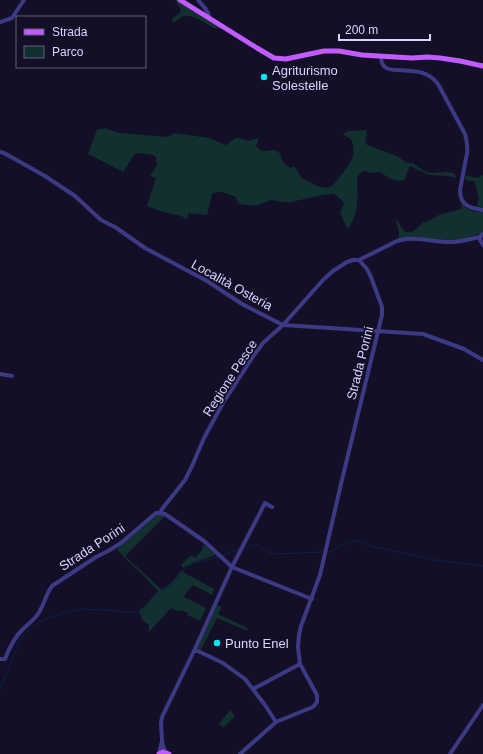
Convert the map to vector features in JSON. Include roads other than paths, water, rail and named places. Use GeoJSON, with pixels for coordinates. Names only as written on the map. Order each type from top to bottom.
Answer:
{"type":"FeatureCollection","features":[{"type":"Feature","properties":{"kind":"main road"},"geometry":{"type":"LineString","coordinates":[[180,0],[274,58],[286,59],[324,51],[333,51],[362,55],[445,58],[483,66]]}},
{"type":"Feature","properties":{"kind":"main road"},"geometry":{"type":"LineString","coordinates":[[159,754],[163,752],[168,753]]}},
{"type":"Feature","properties":{"kind":"street"},"geometry":{"type":"LineString","coordinates":[[0,22],[12,18],[24,0]]}},
{"type":"Feature","properties":{"kind":"street"},"geometry":{"type":"LineString","coordinates":[[198,0],[209,14],[209,18]]}},
{"type":"Feature","properties":{"kind":"street"},"geometry":{"type":"LineString","coordinates":[[381,56],[382,64],[391,70],[429,74],[438,84],[465,134],[467,141],[468,147],[460,195],[468,207],[483,210]]}},
{"type":"Feature","properties":{"kind":"street","name":"Località Osteria"},"geometry":{"type":"LineString","coordinates":[[0,152],[45,176],[76,196],[101,220],[115,227],[145,248],[207,281],[242,304],[283,325],[423,334],[464,349],[483,360]]}},
{"type":"Feature","properties":{"kind":"street"},"geometry":{"type":"LineString","coordinates":[[359,260],[403,239],[456,242],[482,236],[480,240],[483,245]]}},
{"type":"Feature","properties":{"kind":"street","name":"Regione Pesce"},"geometry":{"type":"LineString","coordinates":[[160,513],[185,480],[223,403],[263,343],[283,325],[323,280],[333,271],[347,262],[359,260]]}},
{"type":"Feature","properties":{"kind":"street","name":"Strada Porini"},"geometry":{"type":"LineString","coordinates":[[240,754],[276,722],[313,706],[317,702],[317,695],[300,664],[298,647],[299,635],[320,575],[382,315],[382,307],[371,277],[367,269],[359,260]]}},
{"type":"Feature","properties":{"kind":"street"},"geometry":{"type":"LineString","coordinates":[[0,374],[12,376]]}},
{"type":"Feature","properties":{"kind":"street"},"geometry":{"type":"LineString","coordinates":[[168,753],[164,749],[162,741],[162,717],[232,567],[265,503],[272,506]]}},
{"type":"Feature","properties":{"kind":"street"},"geometry":{"type":"LineString","coordinates":[[160,513],[164,514],[204,541],[232,567],[312,599]]}},
{"type":"Feature","properties":{"kind":"street","name":"Strada Porini"},"geometry":{"type":"LineString","coordinates":[[2,659],[18,634],[36,617],[52,586],[96,557],[122,543],[156,514],[160,513]]}},
{"type":"Feature","properties":{"kind":"street"},"geometry":{"type":"LineString","coordinates":[[194,651],[196,650],[223,663],[245,679],[276,722]]}},
{"type":"Feature","properties":{"kind":"street"},"geometry":{"type":"LineString","coordinates":[[253,690],[300,664]]}},
{"type":"Feature","properties":{"kind":"street"},"geometry":{"type":"LineString","coordinates":[[450,754],[483,705]]}},
{"type":"Feature","properties":{"kind":"street"},"geometry":{"type":"LineString","coordinates":[[159,754],[162,741]]}},
{"type":"Feature","properties":{"kind":"waterway"},"geometry":{"type":"LineString","coordinates":[[327,552],[347,543],[360,541],[371,546],[435,560],[483,566]]}},
{"type":"Feature","properties":{"kind":"waterway"},"geometry":{"type":"LineString","coordinates":[[244,548],[257,545],[268,552],[275,554],[324,552]]}},
{"type":"Feature","properties":{"kind":"waterway"},"geometry":{"type":"LineString","coordinates":[[221,556],[240,548]]}},
{"type":"Feature","properties":{"kind":"waterway"},"geometry":{"type":"LineString","coordinates":[[0,689],[23,636],[44,619],[82,609],[139,613],[144,610],[155,597],[174,582],[192,563],[218,557]]}},
{"type":"Feature","properties":{"kind":"place","name":"Agriturismo Solestelle"},"geometry":{"type":"Point","coordinates":[264,77]}},
{"type":"Feature","properties":{"kind":"place","name":"Punto Enel"},"geometry":{"type":"Point","coordinates":[217,643]}}]}
